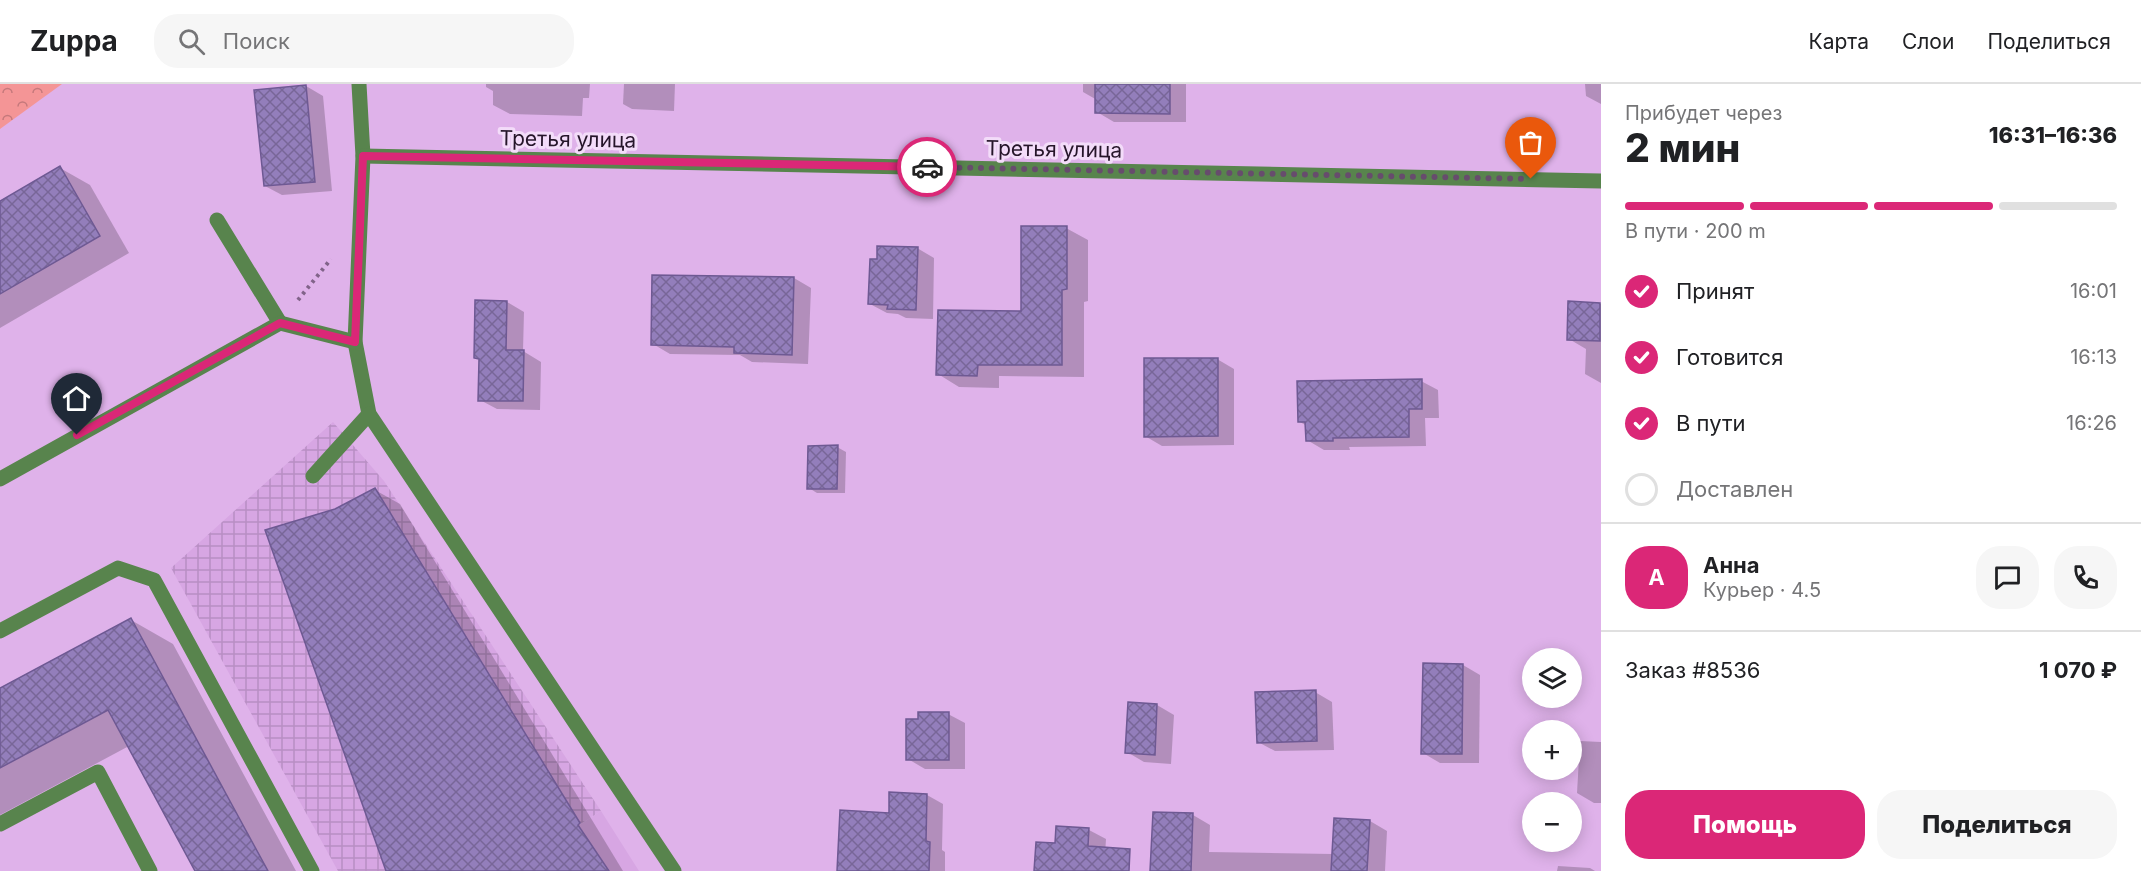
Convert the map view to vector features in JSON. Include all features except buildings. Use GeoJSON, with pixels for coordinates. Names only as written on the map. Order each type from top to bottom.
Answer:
{"type":"FeatureCollection","features":[{"type":"Feature","properties":{"kind":"street"},"geometry":{"type":"LineString","coordinates":[[359,84],[363,156],[355,342],[369,414],[674,871]]}},
{"type":"Feature","properties":{"kind":"street","name":"Третья улица"},"geometry":{"type":"LineString","coordinates":[[363,156],[1601,181]]}},
{"type":"Feature","properties":{"kind":"street"},"geometry":{"type":"LineString","coordinates":[[217,220],[280,323]]}},
{"type":"Feature","properties":{"kind":"street"},"geometry":{"type":"LineString","coordinates":[[0,479],[280,323],[355,342]]}},
{"type":"Feature","properties":{"kind":"street"},"geometry":{"type":"LineString","coordinates":[[313,476],[369,414]]}},
{"type":"Feature","properties":{"kind":"street"},"geometry":{"type":"LineString","coordinates":[[0,631],[118,568],[154,580],[312,871]]}},
{"type":"Feature","properties":{"kind":"street"},"geometry":{"type":"LineString","coordinates":[[0,824],[98,772],[150,871]]}},
{"type":"Feature","properties":{"kind":"path"},"geometry":{"type":"LineString","coordinates":[[280,323],[332,258]]}},
{"type":"Feature","properties":{"kind":"shaded area"},"geometry":{"type":"Polygon","coordinates":[[[333,422],[384,481],[601,811],[506,871],[338,871],[171,568],[333,422]]]}},
{"type":"Feature","properties":{"kind":"shaded area"},"geometry":{"type":"Polygon","coordinates":[[[601,811],[639,871],[507,871],[525,861],[601,811]]]}},
{"type":"Feature","properties":{"kind":"green space"},"geometry":{"type":"Polygon","coordinates":[[[0,84],[62,84],[0,129],[0,84]]]}},
{"type":"Feature","properties":{"kind":"way so far"},"geometry":{"type":"LineString","coordinates":[[927,167],[1531,179]]}},
{"type":"Feature","properties":{"kind":"route"},"geometry":{"type":"LineString","coordinates":[[77,435],[280,323],[355,342],[363,156],[927,167]]}}]}
